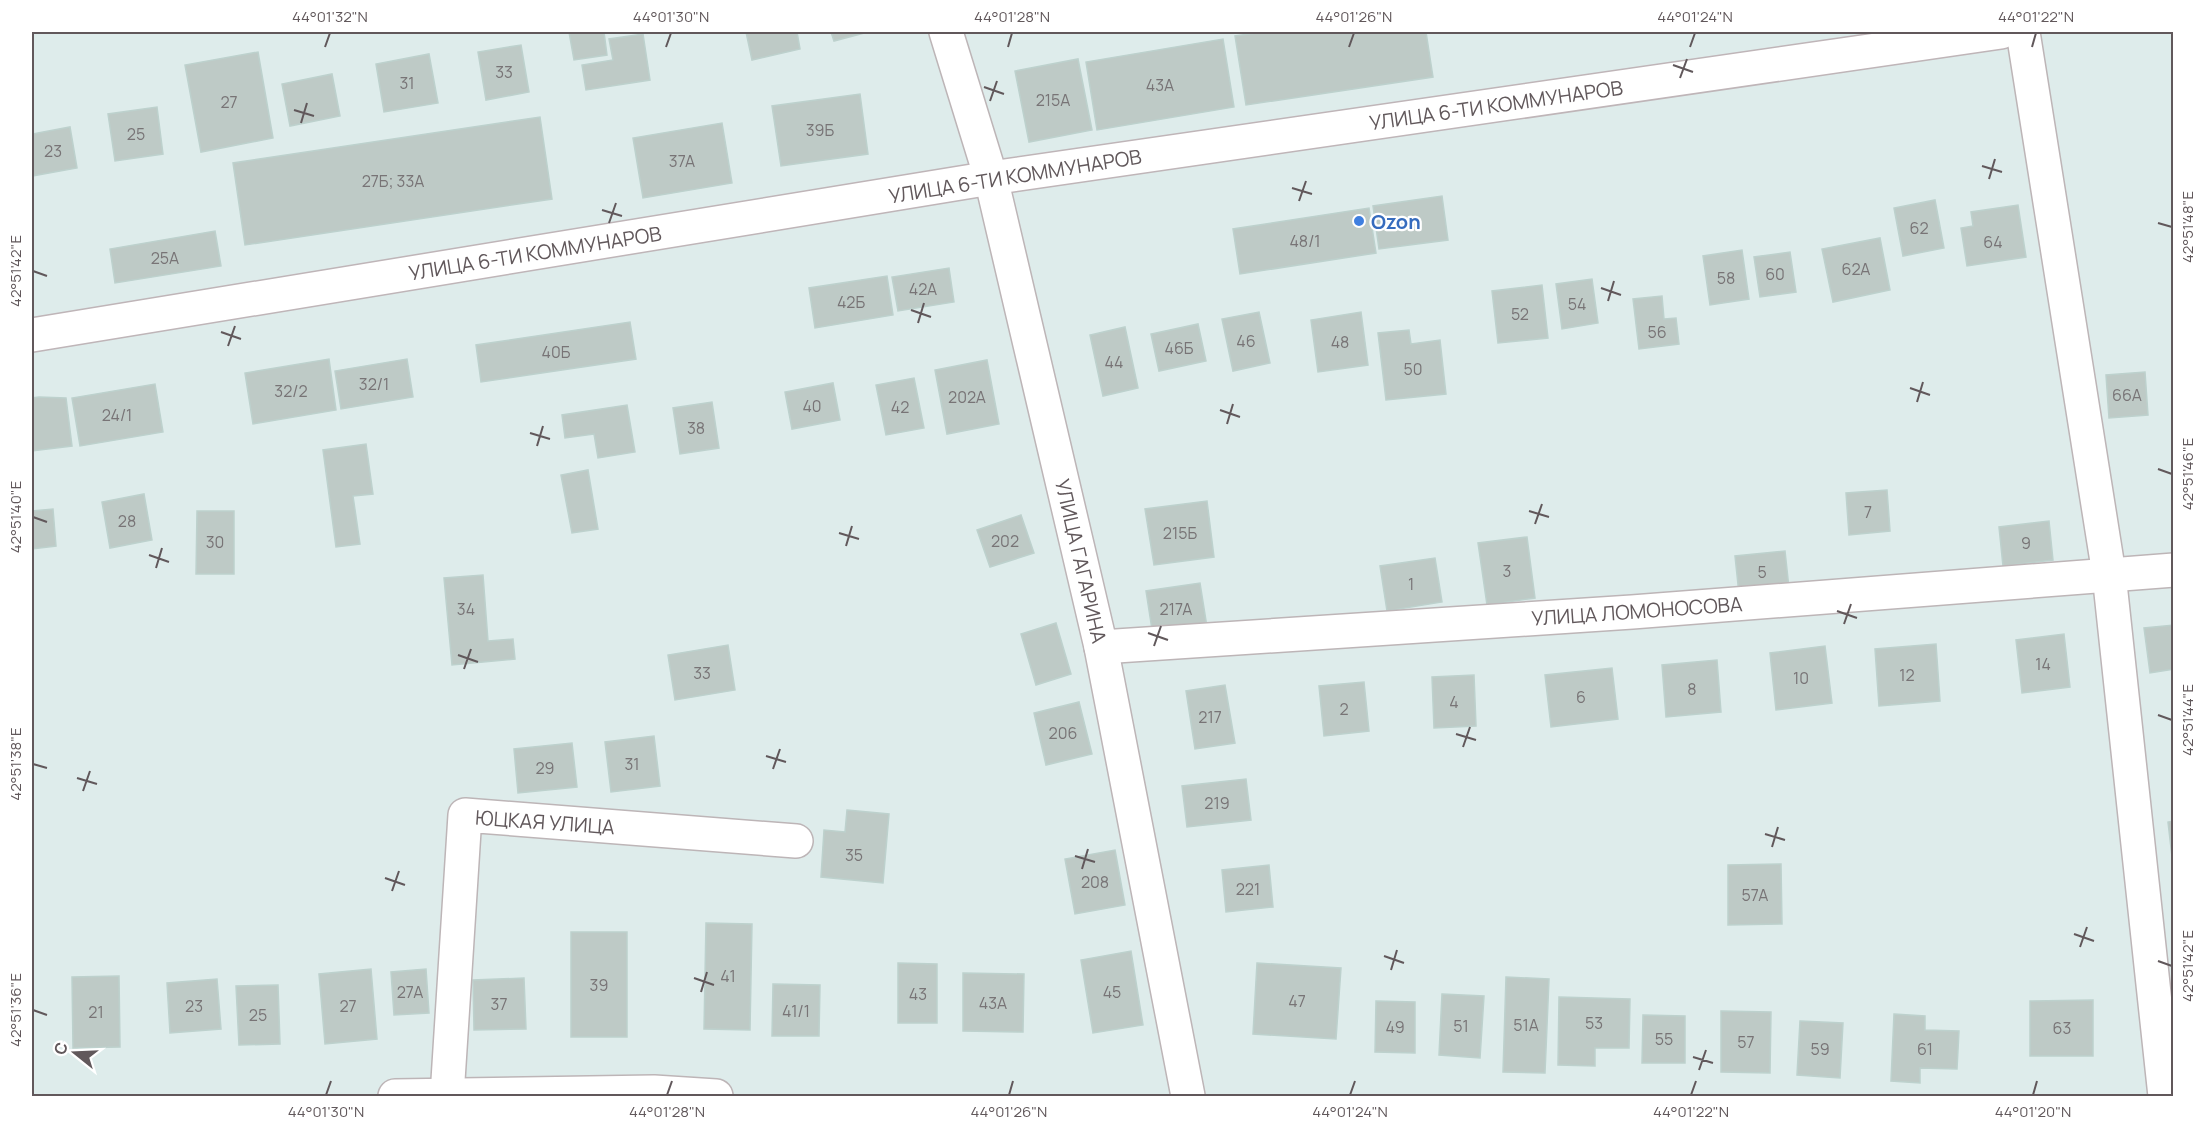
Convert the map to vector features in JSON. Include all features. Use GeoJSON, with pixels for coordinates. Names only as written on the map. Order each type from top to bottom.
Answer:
{"type":"FeatureCollection","features":[{"type":"Feature","properties":{"kind":"street","name":"УЛИЦА ГАГАРИНА"},"geometry":{"type":"LineString","coordinates":[[946,32],[991,178],[1101,647],[1188,1096]]}},
{"type":"Feature","properties":{"kind":"street","name":"УЛИЦА 6-ТИ КОММУНАРОВ"},"geometry":{"type":"LineString","coordinates":[[32,335],[991,178],[2001,32]]}},
{"type":"Feature","properties":{"kind":"street"},"geometry":{"type":"LineString","coordinates":[[2023,32],[2109,574],[2165,1096]]}},
{"type":"Feature","properties":{"kind":"street","name":"УЛИЦА ЛОМОНОСОВА"},"geometry":{"type":"LineString","coordinates":[[1101,647],[1620,613],[2174,570]]}},
{"type":"Feature","properties":{"kind":"street","name":"ЮЦКАЯ УЛИЦА"},"geometry":{"type":"LineString","coordinates":[[447,1096],[465,815],[796,841]]}},
{"type":"Feature","properties":{"kind":"street"},"geometry":{"type":"LineString","coordinates":[[395,1096],[655,1094],[716,1096]]}},
{"type":"Feature","properties":{"kind":"building"},"geometry":{"type":"Polygon","coordinates":[[[569,32],[604,32],[607,55],[574,60],[569,32]]]}},
{"type":"Feature","properties":{"kind":"building"},"geometry":{"type":"Polygon","coordinates":[[[746,32],[797,32],[800,49],[752,60],[746,32]]]}},
{"type":"Feature","properties":{"kind":"building"},"geometry":{"type":"Polygon","coordinates":[[[831,32],[868,32],[834,41],[831,32]]]}},
{"type":"Feature","properties":{"kind":"building"},"geometry":{"type":"Polygon","coordinates":[[[1263,32],[1426,32],[1433,77],[1246,105],[1235,36],[1263,32]]]}},
{"type":"Feature","properties":{"kind":"building"},"geometry":{"type":"Polygon","coordinates":[[[643,34],[650,80],[586,90],[582,65],[613,60],[609,39],[643,34]]]}},
{"type":"Feature","properties":{"kind":"building"},"geometry":{"type":"Polygon","coordinates":[[[1223,39],[1234,107],[1097,130],[1086,62],[1223,39]]]}},
{"type":"Feature","properties":{"kind":"building"},"geometry":{"type":"Polygon","coordinates":[[[521,45],[529,92],[486,100],[478,52],[521,45]]]}},
{"type":"Feature","properties":{"kind":"building"},"geometry":{"type":"Polygon","coordinates":[[[258,52],[273,138],[201,152],[185,65],[258,52]]]}},
{"type":"Feature","properties":{"kind":"building"},"geometry":{"type":"Polygon","coordinates":[[[429,54],[438,103],[384,112],[376,64],[429,54]]]}},
{"type":"Feature","properties":{"kind":"building"},"geometry":{"type":"Polygon","coordinates":[[[1078,59],[1092,130],[1029,142],[1015,71],[1078,59]]]}},
{"type":"Feature","properties":{"kind":"building"},"geometry":{"type":"Polygon","coordinates":[[[332,74],[340,116],[290,126],[282,84],[332,74]]]}},
{"type":"Feature","properties":{"kind":"building"},"geometry":{"type":"Polygon","coordinates":[[[860,94],[868,154],[781,166],[772,106],[860,94]]]}},
{"type":"Feature","properties":{"kind":"building"},"geometry":{"type":"Polygon","coordinates":[[[157,107],[163,154],[115,161],[108,114],[157,107]]]}},
{"type":"Feature","properties":{"kind":"building"},"geometry":{"type":"Polygon","coordinates":[[[540,117],[552,199],[245,245],[233,163],[540,117]]]}},
{"type":"Feature","properties":{"kind":"building"},"geometry":{"type":"Polygon","coordinates":[[[722,123],[732,183],[643,198],[633,138],[722,123]]]}},
{"type":"Feature","properties":{"kind":"building"},"geometry":{"type":"Polygon","coordinates":[[[70,127],[77,168],[32,176],[32,134],[70,127]]]}},
{"type":"Feature","properties":{"kind":"building"},"geometry":{"type":"Polygon","coordinates":[[[1442,196],[1448,240],[1379,249],[1373,206],[1442,196]]]}},
{"type":"Feature","properties":{"kind":"building"},"geometry":{"type":"Polygon","coordinates":[[[1935,200],[1944,248],[1903,256],[1894,208],[1935,200]]]}},
{"type":"Feature","properties":{"kind":"building"},"geometry":{"type":"Polygon","coordinates":[[[2018,205],[2026,257],[1967,266],[1961,228],[1973,226],[1971,212],[2018,205]]]}},
{"type":"Feature","properties":{"kind":"building"},"geometry":{"type":"Polygon","coordinates":[[[1369,208],[1376,253],[1240,274],[1233,229],[1369,208]]]}},
{"type":"Feature","properties":{"kind":"building"},"geometry":{"type":"Polygon","coordinates":[[[215,231],[221,266],[115,283],[110,249],[215,231]]]}},
{"type":"Feature","properties":{"kind":"building"},"geometry":{"type":"Polygon","coordinates":[[[1880,238],[1890,290],[1833,302],[1822,249],[1880,238]]]}},
{"type":"Feature","properties":{"kind":"building"},"geometry":{"type":"Polygon","coordinates":[[[1742,250],[1749,299],[1710,305],[1703,256],[1742,250]]]}},
{"type":"Feature","properties":{"kind":"building"},"geometry":{"type":"Polygon","coordinates":[[[1790,252],[1796,292],[1760,297],[1754,257],[1790,252]]]}},
{"type":"Feature","properties":{"kind":"building"},"geometry":{"type":"Polygon","coordinates":[[[949,268],[954,302],[898,311],[892,277],[949,268]]]}},
{"type":"Feature","properties":{"kind":"building"},"geometry":{"type":"Polygon","coordinates":[[[887,276],[893,315],[815,328],[809,288],[887,276]]]}},
{"type":"Feature","properties":{"kind":"building"},"geometry":{"type":"Polygon","coordinates":[[[1592,279],[1598,323],[1562,329],[1556,284],[1592,279]]]}},
{"type":"Feature","properties":{"kind":"building"},"geometry":{"type":"Polygon","coordinates":[[[1542,285],[1548,338],[1498,343],[1492,291],[1542,285]]]}},
{"type":"Feature","properties":{"kind":"building"},"geometry":{"type":"Polygon","coordinates":[[[1662,296],[1664,319],[1676,318],[1679,344],[1639,349],[1633,299],[1662,296]]]}},
{"type":"Feature","properties":{"kind":"building"},"geometry":{"type":"Polygon","coordinates":[[[1259,312],[1270,363],[1233,371],[1222,319],[1259,312]]]}},
{"type":"Feature","properties":{"kind":"building"},"geometry":{"type":"Polygon","coordinates":[[[1361,312],[1368,365],[1318,372],[1311,320],[1361,312]]]}},
{"type":"Feature","properties":{"kind":"building"},"geometry":{"type":"Polygon","coordinates":[[[630,322],[636,359],[481,382],[476,345],[630,322]]]}},
{"type":"Feature","properties":{"kind":"building"},"geometry":{"type":"Polygon","coordinates":[[[1198,324],[1206,361],[1159,371],[1151,334],[1198,324]]]}},
{"type":"Feature","properties":{"kind":"building"},"geometry":{"type":"Polygon","coordinates":[[[1125,327],[1138,388],[1103,396],[1090,335],[1125,327]]]}},
{"type":"Feature","properties":{"kind":"building"},"geometry":{"type":"Polygon","coordinates":[[[1409,330],[1411,344],[1440,340],[1446,394],[1386,400],[1378,333],[1409,330]]]}},
{"type":"Feature","properties":{"kind":"building"},"geometry":{"type":"Polygon","coordinates":[[[329,359],[336,410],[253,424],[245,373],[329,359]]]}},
{"type":"Feature","properties":{"kind":"building"},"geometry":{"type":"Polygon","coordinates":[[[407,359],[413,397],[341,409],[335,371],[407,359]]]}},
{"type":"Feature","properties":{"kind":"building"},"geometry":{"type":"Polygon","coordinates":[[[987,360],[999,424],[947,434],[935,370],[987,360]]]}},
{"type":"Feature","properties":{"kind":"building"},"geometry":{"type":"Polygon","coordinates":[[[2145,372],[2148,415],[2109,418],[2106,375],[2145,372]]]}},
{"type":"Feature","properties":{"kind":"building"},"geometry":{"type":"Polygon","coordinates":[[[914,378],[924,428],[886,435],[876,385],[914,378]]]}},
{"type":"Feature","properties":{"kind":"building"},"geometry":{"type":"Polygon","coordinates":[[[833,383],[840,420],[792,429],[785,392],[833,383]]]}},
{"type":"Feature","properties":{"kind":"building"},"geometry":{"type":"Polygon","coordinates":[[[155,384],[163,432],[80,446],[72,398],[155,384]]]}},
{"type":"Feature","properties":{"kind":"building"},"geometry":{"type":"Polygon","coordinates":[[[32,398],[66,398],[72,446],[32,451],[32,398]]]}},
{"type":"Feature","properties":{"kind":"building"},"geometry":{"type":"Polygon","coordinates":[[[712,402],[719,448],[680,454],[673,408],[712,402]]]}},
{"type":"Feature","properties":{"kind":"building"},"geometry":{"type":"Polygon","coordinates":[[[627,405],[635,452],[598,458],[594,434],[565,438],[562,415],[627,405]]]}},
{"type":"Feature","properties":{"kind":"building"},"geometry":{"type":"Polygon","coordinates":[[[366,444],[373,494],[353,496],[360,544],[336,547],[323,450],[366,444]]]}},
{"type":"Feature","properties":{"kind":"building"},"geometry":{"type":"Polygon","coordinates":[[[588,470],[598,529],[572,533],[561,475],[588,470]]]}},
{"type":"Feature","properties":{"kind":"building"},"geometry":{"type":"Polygon","coordinates":[[[1887,490],[1890,531],[1849,535],[1846,493],[1887,490]]]}},
{"type":"Feature","properties":{"kind":"building"},"geometry":{"type":"Polygon","coordinates":[[[144,494],[152,540],[110,548],[102,502],[144,494]]]}},
{"type":"Feature","properties":{"kind":"building"},"geometry":{"type":"Polygon","coordinates":[[[1207,501],[1214,557],[1154,565],[1145,509],[1207,501]]]}},
{"type":"Feature","properties":{"kind":"building"},"geometry":{"type":"Polygon","coordinates":[[[53,509],[56,546],[32,549],[32,511],[53,509]]]}},
{"type":"Feature","properties":{"kind":"building"},"geometry":{"type":"Polygon","coordinates":[[[197,511],[234,511],[234,574],[196,574],[197,511]]]}},
{"type":"Feature","properties":{"kind":"building"},"geometry":{"type":"Polygon","coordinates":[[[1021,515],[1034,553],[990,567],[977,530],[1021,515]]]}},
{"type":"Feature","properties":{"kind":"building"},"geometry":{"type":"Polygon","coordinates":[[[2049,521],[2053,560],[2003,566],[1999,527],[2049,521]]]}},
{"type":"Feature","properties":{"kind":"building"},"geometry":{"type":"Polygon","coordinates":[[[1527,537],[1535,598],[1487,605],[1478,543],[1527,537]]]}},
{"type":"Feature","properties":{"kind":"building"},"geometry":{"type":"Polygon","coordinates":[[[1785,551],[1789,588],[1739,594],[1735,556],[1785,551]]]}},
{"type":"Feature","properties":{"kind":"building"},"geometry":{"type":"Polygon","coordinates":[[[1435,558],[1442,602],[1387,611],[1380,566],[1435,558]]]}},
{"type":"Feature","properties":{"kind":"building"},"geometry":{"type":"Polygon","coordinates":[[[483,575],[488,641],[513,639],[515,659],[452,665],[444,578],[483,575]]]}},
{"type":"Feature","properties":{"kind":"building"},"geometry":{"type":"Polygon","coordinates":[[[1200,583],[1207,627],[1153,636],[1146,591],[1200,583]]]}},
{"type":"Feature","properties":{"kind":"building"},"geometry":{"type":"Polygon","coordinates":[[[1056,623],[1071,674],[1036,685],[1021,634],[1056,623]]]}},
{"type":"Feature","properties":{"kind":"building"},"geometry":{"type":"Polygon","coordinates":[[[2174,625],[2174,669],[2150,673],[2144,628],[2174,625]]]}},
{"type":"Feature","properties":{"kind":"building"},"geometry":{"type":"Polygon","coordinates":[[[2064,634],[2070,687],[2022,693],[2016,640],[2064,634]]]}},
{"type":"Feature","properties":{"kind":"building"},"geometry":{"type":"Polygon","coordinates":[[[1936,644],[1940,701],[1879,706],[1875,649],[1936,644]]]}},
{"type":"Feature","properties":{"kind":"building"},"geometry":{"type":"Polygon","coordinates":[[[728,645],[735,690],[675,700],[668,655],[728,645]]]}},
{"type":"Feature","properties":{"kind":"building"},"geometry":{"type":"Polygon","coordinates":[[[1825,646],[1832,703],[1776,710],[1770,653],[1825,646]]]}},
{"type":"Feature","properties":{"kind":"building"},"geometry":{"type":"Polygon","coordinates":[[[1717,660],[1721,712],[1666,717],[1662,665],[1717,660]]]}},
{"type":"Feature","properties":{"kind":"building"},"geometry":{"type":"Polygon","coordinates":[[[1612,668],[1618,719],[1551,727],[1545,675],[1612,668]]]}},
{"type":"Feature","properties":{"kind":"building"},"geometry":{"type":"Polygon","coordinates":[[[1474,675],[1476,726],[1434,728],[1432,677],[1474,675]]]}},
{"type":"Feature","properties":{"kind":"building"},"geometry":{"type":"Polygon","coordinates":[[[1364,682],[1369,731],[1324,736],[1319,686],[1364,682]]]}},
{"type":"Feature","properties":{"kind":"building"},"geometry":{"type":"Polygon","coordinates":[[[1225,685],[1235,743],[1195,749],[1186,691],[1225,685]]]}},
{"type":"Feature","properties":{"kind":"building"},"geometry":{"type":"Polygon","coordinates":[[[1079,702],[1092,754],[1046,765],[1034,713],[1079,702]]]}},
{"type":"Feature","properties":{"kind":"building"},"geometry":{"type":"Polygon","coordinates":[[[654,736],[660,786],[611,792],[605,742],[654,736]]]}},
{"type":"Feature","properties":{"kind":"building"},"geometry":{"type":"Polygon","coordinates":[[[572,743],[577,787],[518,793],[514,749],[572,743]]]}},
{"type":"Feature","properties":{"kind":"building"},"geometry":{"type":"Polygon","coordinates":[[[1246,779],[1251,820],[1187,827],[1182,786],[1246,779]]]}},
{"type":"Feature","properties":{"kind":"building"},"geometry":{"type":"Polygon","coordinates":[[[847,810],[889,814],[883,883],[821,877],[824,830],[845,832],[847,810]]]}},
{"type":"Feature","properties":{"kind":"building"},"geometry":{"type":"Polygon","coordinates":[[[2174,821],[2174,874],[2168,822],[2174,821]]]}},
{"type":"Feature","properties":{"kind":"building"},"geometry":{"type":"Polygon","coordinates":[[[1115,850],[1125,905],[1075,914],[1065,859],[1115,850]]]}},
{"type":"Feature","properties":{"kind":"building"},"geometry":{"type":"Polygon","coordinates":[[[1781,864],[1782,924],[1728,925],[1728,865],[1781,864]]]}},
{"type":"Feature","properties":{"kind":"building"},"geometry":{"type":"Polygon","coordinates":[[[1269,865],[1273,907],[1226,912],[1222,870],[1269,865]]]}},
{"type":"Feature","properties":{"kind":"building"},"geometry":{"type":"Polygon","coordinates":[[[706,923],[752,924],[750,1030],[704,1029],[706,923]]]}},
{"type":"Feature","properties":{"kind":"building"},"geometry":{"type":"Polygon","coordinates":[[[571,932],[627,932],[627,1037],[571,1037],[571,932]]]}},
{"type":"Feature","properties":{"kind":"building"},"geometry":{"type":"Polygon","coordinates":[[[1131,951],[1143,1025],[1093,1033],[1081,960],[1131,951]]]}},
{"type":"Feature","properties":{"kind":"building"},"geometry":{"type":"Polygon","coordinates":[[[898,963],[937,964],[937,1023],[898,1023],[898,963]]]}},
{"type":"Feature","properties":{"kind":"building"},"geometry":{"type":"Polygon","coordinates":[[[1257,963],[1341,968],[1336,1039],[1253,1034],[1257,963]]]}},
{"type":"Feature","properties":{"kind":"building"},"geometry":{"type":"Polygon","coordinates":[[[371,969],[377,1039],[325,1044],[319,974],[371,969]]]}},
{"type":"Feature","properties":{"kind":"building"},"geometry":{"type":"Polygon","coordinates":[[[426,969],[429,1013],[394,1015],[391,972],[426,969]]]}},
{"type":"Feature","properties":{"kind":"building"},"geometry":{"type":"Polygon","coordinates":[[[963,973],[1024,974],[1023,1032],[963,1031],[963,973]]]}},
{"type":"Feature","properties":{"kind":"building"},"geometry":{"type":"Polygon","coordinates":[[[119,976],[120,1047],[73,1048],[72,977],[119,976]]]}},
{"type":"Feature","properties":{"kind":"building"},"geometry":{"type":"Polygon","coordinates":[[[1506,977],[1549,979],[1545,1073],[1503,1072],[1506,977]]]}},
{"type":"Feature","properties":{"kind":"building"},"geometry":{"type":"Polygon","coordinates":[[[524,978],[526,1029],[474,1030],[473,980],[524,978]]]}},
{"type":"Feature","properties":{"kind":"building"},"geometry":{"type":"Polygon","coordinates":[[[217,979],[221,1029],[170,1033],[167,983],[217,979]]]}},
{"type":"Feature","properties":{"kind":"building"},"geometry":{"type":"Polygon","coordinates":[[[773,984],[820,985],[819,1036],[772,1036],[773,984]]]}},
{"type":"Feature","properties":{"kind":"building"},"geometry":{"type":"Polygon","coordinates":[[[278,985],[280,1044],[239,1045],[236,986],[278,985]]]}},
{"type":"Feature","properties":{"kind":"building"},"geometry":{"type":"Polygon","coordinates":[[[1442,994],[1484,996],[1480,1058],[1439,1055],[1442,994]]]}},
{"type":"Feature","properties":{"kind":"building"},"geometry":{"type":"Polygon","coordinates":[[[1559,997],[1630,999],[1629,1048],[1595,1048],[1595,1066],[1558,1065],[1559,997]]]}},
{"type":"Feature","properties":{"kind":"building"},"geometry":{"type":"Polygon","coordinates":[[[2093,1000],[2093,1056],[2030,1056],[2030,1001],[2093,1000]]]}},
{"type":"Feature","properties":{"kind":"building"},"geometry":{"type":"Polygon","coordinates":[[[1376,1001],[1415,1002],[1415,1053],[1375,1052],[1376,1001]]]}},
{"type":"Feature","properties":{"kind":"building"},"geometry":{"type":"Polygon","coordinates":[[[1721,1011],[1771,1012],[1770,1073],[1721,1072],[1721,1011]]]}},
{"type":"Feature","properties":{"kind":"building"},"geometry":{"type":"Polygon","coordinates":[[[1894,1014],[1925,1016],[1925,1030],[1959,1031],[1957,1069],[1920,1068],[1920,1083],[1891,1081],[1894,1014]]]}},
{"type":"Feature","properties":{"kind":"building"},"geometry":{"type":"Polygon","coordinates":[[[1643,1015],[1685,1016],[1685,1063],[1642,1063],[1643,1015]]]}},
{"type":"Feature","properties":{"kind":"building"},"geometry":{"type":"Polygon","coordinates":[[[1800,1021],[1843,1023],[1840,1078],[1797,1075],[1800,1021]]]}},
{"type":"Feature","properties":{"kind":"place","name":"Ozon"},"geometry":{"type":"Point","coordinates":[1359,221]}}]}
